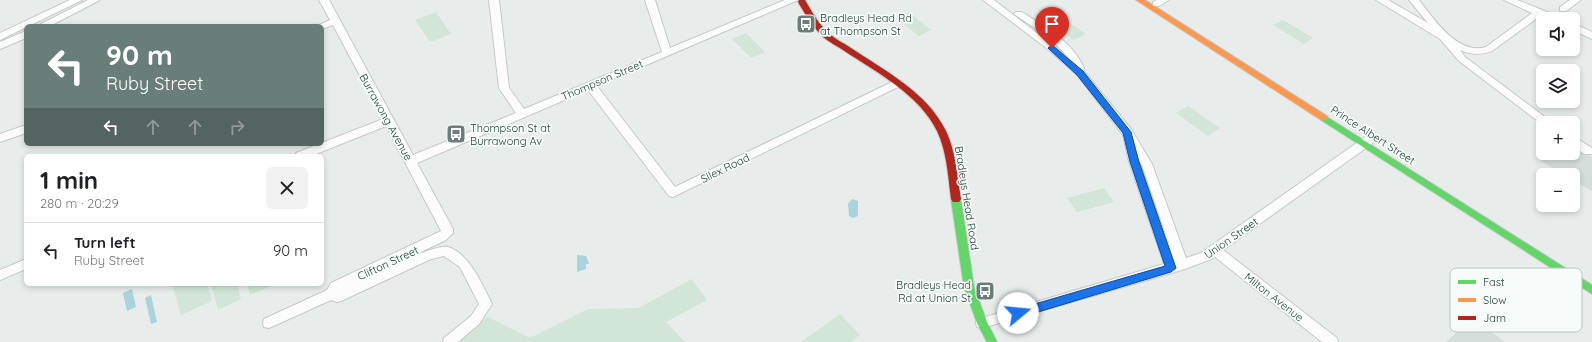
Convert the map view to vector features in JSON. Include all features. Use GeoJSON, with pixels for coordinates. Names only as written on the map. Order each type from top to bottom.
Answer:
{"type":"FeatureCollection","features":[{"type":"Feature","properties":{"kind":"street"},"geometry":{"type":"LineString","coordinates":[[27,24],[77,0]]}},
{"type":"Feature","properties":{"kind":"street"},"geometry":{"type":"LineString","coordinates":[[46,24],[96,0]]}},
{"type":"Feature","properties":{"kind":"street","name":"Burrawong Avenue"},"geometry":{"type":"LineString","coordinates":[[324,0],[447,229],[447,233]]}},
{"type":"Feature","properties":{"kind":"street"},"geometry":{"type":"LineString","coordinates":[[494,0],[504,88],[522,114]]}},
{"type":"Feature","properties":{"kind":"street"},"geometry":{"type":"LineString","coordinates":[[650,0],[667,53]]}},
{"type":"Feature","properties":{"kind":"street"},"geometry":{"type":"LineString","coordinates":[[988,0],[1052,48],[1080,73],[1127,132],[1134,162],[1177,266]]}},
{"type":"Feature","properties":{"kind":"street"},"geometry":{"type":"LineString","coordinates":[[1000,0],[1062,45],[1076,61],[1080,73]]}},
{"type":"Feature","properties":{"kind":"street","name":"Prince Albert Street"},"geometry":{"type":"LineString","coordinates":[[1140,0],[1571,268]]}},
{"type":"Feature","properties":{"kind":"street"},"geometry":{"type":"LineString","coordinates":[[1380,0],[1448,40],[1472,51],[1486,51]]}},
{"type":"Feature","properties":{"kind":"street"},"geometry":{"type":"LineString","coordinates":[[1414,0],[1448,40],[1454,50],[1475,68],[1539,116]]}},
{"type":"Feature","properties":{"kind":"street"},"geometry":{"type":"LineString","coordinates":[[1508,0],[1539,12]]}},
{"type":"Feature","properties":{"kind":"street"},"geometry":{"type":"LineString","coordinates":[[1563,9],[1576,0]]}},
{"type":"Feature","properties":{"kind":"street","name":"Thompson Street"},"geometry":{"type":"LineString","coordinates":[[410,160],[667,53],[803,1]]}},
{"type":"Feature","properties":{"kind":"street","name":"Bradleys Head Road"},"geometry":{"type":"LineString","coordinates":[[803,1],[814,14],[813,17],[825,34],[898,84],[924,106],[936,122],[944,137],[951,167],[970,287],[982,323],[992,342]]}},
{"type":"Feature","properties":{"kind":"street","name":"Prince Albert Street"},"geometry":{"type":"LineString","coordinates":[[1156,1],[1559,268]]}},
{"type":"Feature","properties":{"kind":"street"},"geometry":{"type":"LineString","coordinates":[[1475,68],[1486,51],[1536,14]]}},
{"type":"Feature","properties":{"kind":"street"},"geometry":{"type":"LineString","coordinates":[[324,25],[335,21]]}},
{"type":"Feature","properties":{"kind":"street"},"geometry":{"type":"LineString","coordinates":[[0,37],[24,25]]}},
{"type":"Feature","properties":{"kind":"street"},"geometry":{"type":"LineString","coordinates":[[1580,30],[1592,36]]}},
{"type":"Feature","properties":{"kind":"street"},"geometry":{"type":"LineString","coordinates":[[0,46],[24,35]]}},
{"type":"Feature","properties":{"kind":"street","name":"Silex Road"},"geometry":{"type":"LineString","coordinates":[[590,85],[673,193],[898,84]]}},
{"type":"Feature","properties":{"kind":"street"},"geometry":{"type":"LineString","coordinates":[[305,154],[388,121]]}},
{"type":"Feature","properties":{"kind":"street"},"geometry":{"type":"LineString","coordinates":[[0,138],[24,130]]}},
{"type":"Feature","properties":{"kind":"street","name":"Union Street"},"geometry":{"type":"LineString","coordinates":[[982,323],[1205,257],[1216,251],[1295,192],[1367,142]]}},
{"type":"Feature","properties":{"kind":"street"},"geometry":{"type":"LineString","coordinates":[[1580,145],[1588,151]]}},
{"type":"Feature","properties":{"kind":"street","name":"Clifton Street"},"geometry":{"type":"LineString","coordinates":[[269,323],[331,294],[335,287],[447,233]]}},
{"type":"Feature","properties":{"kind":"street","name":"Clifton Street"},"geometry":{"type":"LineString","coordinates":[[331,294],[337,297],[429,255],[446,251],[464,264],[486,304],[475,320],[449,342]]}},
{"type":"Feature","properties":{"kind":"street","name":"Milton Avenue"},"geometry":{"type":"LineString","coordinates":[[1216,251],[1332,342]]}},
{"type":"Feature","properties":{"kind":"street"},"geometry":{"type":"LineString","coordinates":[[0,275],[24,265]]}},
{"type":"Feature","properties":{"kind":"street","name":"Prince Albert Street"},"geometry":{"type":"LineString","coordinates":[[1582,275],[1592,281]]}},
{"type":"Feature","properties":{"kind":"street","name":"Prince Albert Street"},"geometry":{"type":"LineString","coordinates":[[1582,283],[1592,290]]}},
{"type":"Feature","properties":{"kind":"shaded area"},"geometry":{"type":"Polygon","coordinates":[[[1580,149],[1592,157],[1592,191],[1580,184],[1580,168],[1553,168],[1541,161],[1580,160],[1580,149]]]}},
{"type":"Feature","properties":{"kind":"shaded area"},"geometry":{"type":"Polygon","coordinates":[[[1457,332],[1491,332],[1505,342],[1446,342],[1457,332]]]}},
{"type":"Feature","properties":{"kind":"green space"},"geometry":{"type":"Polygon","coordinates":[[[436,12],[451,34],[430,42],[415,20],[436,12]]]}},
{"type":"Feature","properties":{"kind":"green space"},"geometry":{"type":"Polygon","coordinates":[[[909,12],[931,30],[919,36],[896,18],[909,12]]]}},
{"type":"Feature","properties":{"kind":"green space"},"geometry":{"type":"Polygon","coordinates":[[[1060,16],[1086,34],[1074,40],[1048,21],[1060,16]]]}},
{"type":"Feature","properties":{"kind":"green space"},"geometry":{"type":"Polygon","coordinates":[[[1283,20],[1313,38],[1304,44],[1273,25],[1283,20]]]}},
{"type":"Feature","properties":{"kind":"green space"},"geometry":{"type":"Polygon","coordinates":[[[746,33],[765,52],[751,58],[732,39],[746,33]]]}},
{"type":"Feature","properties":{"kind":"green space"},"geometry":{"type":"Polygon","coordinates":[[[1188,106],[1220,128],[1208,136],[1176,113],[1188,106]]]}},
{"type":"Feature","properties":{"kind":"green space"},"geometry":{"type":"Polygon","coordinates":[[[1104,188],[1114,202],[1077,212],[1067,198],[1104,188]]]}},
{"type":"Feature","properties":{"kind":"green space"},"geometry":{"type":"Polygon","coordinates":[[[692,279],[707,300],[666,322],[685,342],[441,342],[488,317],[530,338],[588,309],[638,308],[692,279]]]}},
{"type":"Feature","properties":{"kind":"green space"},"geometry":{"type":"Polygon","coordinates":[[[173,286],[208,286],[212,301],[181,315],[173,286]]]}},
{"type":"Feature","properties":{"kind":"green space"},"geometry":{"type":"Polygon","coordinates":[[[212,286],[238,286],[241,299],[218,310],[212,286]]]}},
{"type":"Feature","properties":{"kind":"green space"},"geometry":{"type":"Polygon","coordinates":[[[248,286],[271,286],[250,295],[248,286]]]}},
{"type":"Feature","properties":{"kind":"green space"},"geometry":{"type":"Polygon","coordinates":[[[840,314],[860,335],[850,342],[801,342],[840,314]]]}},
{"type":"Feature","properties":{"kind":"water"},"geometry":{"type":"Polygon","coordinates":[[[852,199],[858,201],[858,216],[853,218],[849,216],[848,204],[852,199]]]}},
{"type":"Feature","properties":{"kind":"water"},"geometry":{"type":"Polygon","coordinates":[[[577,255],[586,256],[589,264],[586,264],[586,269],[577,272],[577,255]]]}},
{"type":"Feature","properties":{"kind":"water"},"geometry":{"type":"Polygon","coordinates":[[[132,289],[136,307],[127,311],[123,293],[132,289]]]}},
{"type":"Feature","properties":{"kind":"water"},"geometry":{"type":"Polygon","coordinates":[[[151,295],[157,322],[151,324],[145,298],[151,295]]]}},
{"type":"Feature","properties":{"kind":"traffic: fast"},"geometry":{"type":"LineString","coordinates":[[1324,118],[1558,268]]}},
{"type":"Feature","properties":{"kind":"traffic: fast"},"geometry":{"type":"LineString","coordinates":[[956,199],[969,287],[982,323],[992,342]]}},
{"type":"Feature","properties":{"kind":"traffic: fast"},"geometry":{"type":"LineString","coordinates":[[1582,284],[1592,290]]}},
{"type":"Feature","properties":{"kind":"traffic: slow"},"geometry":{"type":"LineString","coordinates":[[1140,0],[1324,118]]}},
{"type":"Feature","properties":{"kind":"traffic: jam"},"geometry":{"type":"LineString","coordinates":[[802,2],[815,23],[827,36],[901,85],[913,95],[934,118],[941,130],[947,146],[956,199]]}},
{"type":"Feature","properties":{"kind":"place","name":"Bradleys Head Rd at Thompson St"},"geometry":{"type":"Point","coordinates":[806,24]}},
{"type":"Feature","properties":{"kind":"place","name":"Thompson St at Burrawong Av"},"geometry":{"type":"Point","coordinates":[456,134]}},
{"type":"Feature","properties":{"kind":"place","name":"Bradleys Head Rd at Union St"},"geometry":{"type":"Point","coordinates":[985,291]}},
{"type":"Feature","properties":{"kind":"route"},"geometry":{"type":"LineString","coordinates":[[1018,313],[1171,268],[1134,162],[1127,132],[1080,73],[1052,48]]}}]}
